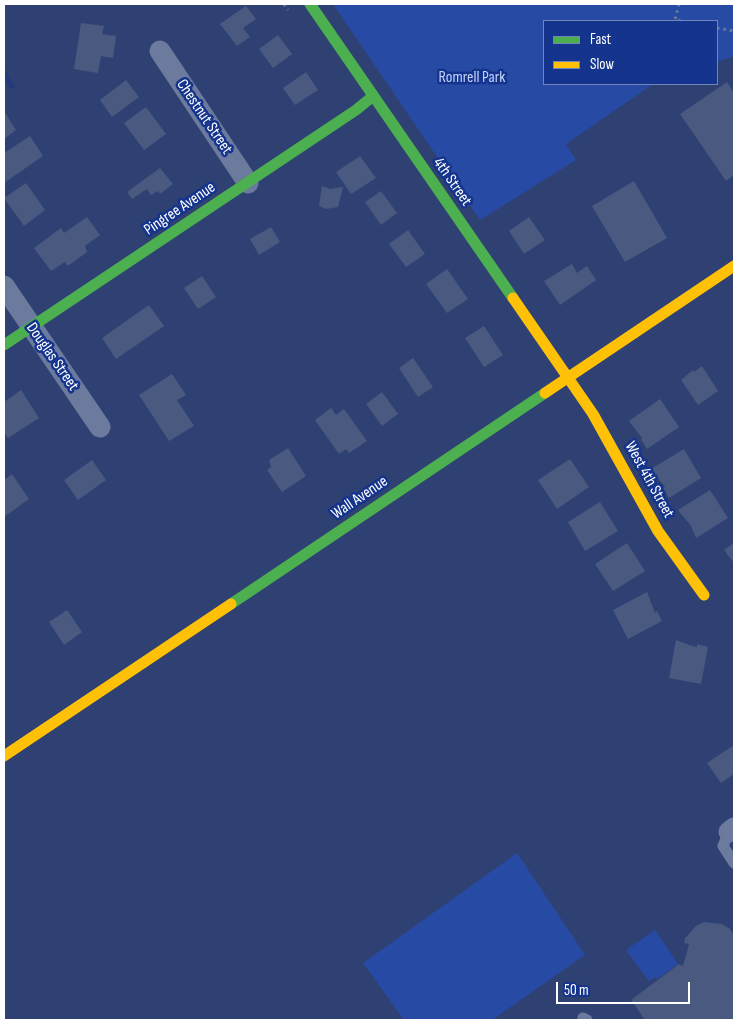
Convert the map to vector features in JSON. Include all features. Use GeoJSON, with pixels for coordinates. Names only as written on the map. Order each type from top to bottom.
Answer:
{"type":"FeatureCollection","features":[{"type":"Feature","properties":{"kind":"street","name":"4th Street"},"geometry":{"type":"LineString","coordinates":[[310,4],[372,97],[568,379]]}},
{"type":"Feature","properties":{"kind":"street","name":"Chestnut Street"},"geometry":{"type":"LineString","coordinates":[[160,51],[248,183]]}},
{"type":"Feature","properties":{"kind":"street","name":"Pingree Avenue"},"geometry":{"type":"LineString","coordinates":[[4,345],[248,183],[356,110],[372,97]]}},
{"type":"Feature","properties":{"kind":"street","name":"Wall Avenue"},"geometry":{"type":"LineString","coordinates":[[4,756],[734,266]]}},
{"type":"Feature","properties":{"kind":"street","name":"Douglas Street"},"geometry":{"type":"LineString","coordinates":[[4,286],[100,427]]}},
{"type":"Feature","properties":{"kind":"street","name":"West 4th Street"},"geometry":{"type":"LineString","coordinates":[[568,379],[593,414],[658,531],[704,595]]}},
{"type":"Feature","properties":{"kind":"lane"},"geometry":{"type":"LineString","coordinates":[[731,830],[723,846],[734,863]]}},
{"type":"Feature","properties":{"kind":"path"},"geometry":{"type":"LineString","coordinates":[[284,4],[289,12]]}},
{"type":"Feature","properties":{"kind":"path"},"geometry":{"type":"LineString","coordinates":[[676,20],[679,4]]}},
{"type":"Feature","properties":{"kind":"path"},"geometry":{"type":"LineString","coordinates":[[718,28],[734,31]]}},
{"type":"Feature","properties":{"kind":"green space","name":"Romrell Park"},"geometry":{"type":"Polygon","coordinates":[[[333,4],[734,4],[734,56],[718,62],[718,20],[543,20],[543,85],[652,85],[566,144],[576,160],[480,220],[333,4]]]}},
{"type":"Feature","properties":{"kind":"green space"},"geometry":{"type":"Polygon","coordinates":[[[517,853],[585,955],[492,1020],[404,1020],[363,963],[517,853]]]}},
{"type":"Feature","properties":{"kind":"green space"},"geometry":{"type":"Polygon","coordinates":[[[655,930],[678,964],[657,979],[655,977],[649,981],[626,950],[655,930]]]}},
{"type":"Feature","properties":{"kind":"building"},"geometry":{"type":"Polygon","coordinates":[[[246,6],[256,19],[243,28],[250,37],[237,46],[220,24],[246,6]]]}},
{"type":"Feature","properties":{"kind":"building"},"geometry":{"type":"Polygon","coordinates":[[[81,23],[104,26],[102,34],[116,36],[113,58],[101,56],[98,73],[74,69],[81,23]]]}},
{"type":"Feature","properties":{"kind":"building"},"geometry":{"type":"Polygon","coordinates":[[[278,35],[292,54],[273,68],[259,49],[278,35]]]}},
{"type":"Feature","properties":{"kind":"building"},"geometry":{"type":"Polygon","coordinates":[[[306,72],[318,90],[295,105],[283,88],[306,72]]]}},
{"type":"Feature","properties":{"kind":"building"},"geometry":{"type":"Polygon","coordinates":[[[126,80],[139,97],[112,117],[100,100],[126,80]]]}},
{"type":"Feature","properties":{"kind":"building"},"geometry":{"type":"Polygon","coordinates":[[[727,82],[734,93],[734,175],[726,181],[680,114],[727,82]]]}},
{"type":"Feature","properties":{"kind":"building"},"geometry":{"type":"Polygon","coordinates":[[[146,107],[166,134],[144,150],[124,123],[146,107]]]}},
{"type":"Feature","properties":{"kind":"building"},"geometry":{"type":"Polygon","coordinates":[[[4,111],[16,130],[4,139],[4,111]]]}},
{"type":"Feature","properties":{"kind":"building"},"geometry":{"type":"Polygon","coordinates":[[[30,136],[43,156],[4,183],[4,153],[30,136]]]}},
{"type":"Feature","properties":{"kind":"building"},"geometry":{"type":"Polygon","coordinates":[[[360,156],[376,178],[351,194],[336,172],[360,156]]]}},
{"type":"Feature","properties":{"kind":"building"},"geometry":{"type":"Polygon","coordinates":[[[160,168],[173,184],[160,194],[158,191],[151,195],[147,189],[132,199],[127,192],[160,168]]]}},
{"type":"Feature","properties":{"kind":"building"},"geometry":{"type":"Polygon","coordinates":[[[634,181],[667,238],[625,262],[592,206],[634,181]]]}},
{"type":"Feature","properties":{"kind":"building"},"geometry":{"type":"Polygon","coordinates":[[[26,183],[45,210],[24,226],[4,198],[26,183]]]}},
{"type":"Feature","properties":{"kind":"building"},"geometry":{"type":"Polygon","coordinates":[[[322,186],[330,189],[343,187],[338,207],[326,209],[319,206],[322,186]]]}},
{"type":"Feature","properties":{"kind":"building"},"geometry":{"type":"Polygon","coordinates":[[[381,191],[397,213],[381,225],[365,202],[381,191]]]}},
{"type":"Feature","properties":{"kind":"building"},"geometry":{"type":"Polygon","coordinates":[[[87,217],[100,235],[85,246],[87,252],[68,266],[65,262],[51,271],[34,248],[61,228],[64,233],[87,217]]]}},
{"type":"Feature","properties":{"kind":"building"},"geometry":{"type":"Polygon","coordinates":[[[529,217],[545,240],[524,254],[509,231],[529,217]]]}},
{"type":"Feature","properties":{"kind":"building"},"geometry":{"type":"Polygon","coordinates":[[[271,227],[280,242],[259,255],[250,239],[271,227]]]}},
{"type":"Feature","properties":{"kind":"building"},"geometry":{"type":"Polygon","coordinates":[[[408,230],[425,254],[406,267],[389,244],[408,230]]]}},
{"type":"Feature","properties":{"kind":"building"},"geometry":{"type":"Polygon","coordinates":[[[572,264],[577,273],[587,266],[596,280],[560,305],[544,281],[572,264]]]}},
{"type":"Feature","properties":{"kind":"building"},"geometry":{"type":"Polygon","coordinates":[[[447,269],[468,299],[447,313],[426,284],[447,269]]]}},
{"type":"Feature","properties":{"kind":"building"},"geometry":{"type":"Polygon","coordinates":[[[202,276],[216,297],[198,309],[184,288],[202,276]]]}},
{"type":"Feature","properties":{"kind":"building"},"geometry":{"type":"Polygon","coordinates":[[[149,305],[164,326],[116,359],[102,338],[149,305]]]}},
{"type":"Feature","properties":{"kind":"building"},"geometry":{"type":"Polygon","coordinates":[[[484,326],[503,355],[484,367],[465,338],[484,326]]]}},
{"type":"Feature","properties":{"kind":"building"},"geometry":{"type":"Polygon","coordinates":[[[413,358],[433,387],[418,397],[399,368],[413,358]]]}},
{"type":"Feature","properties":{"kind":"building"},"geometry":{"type":"Polygon","coordinates":[[[702,366],[718,391],[698,405],[681,380],[693,370],[694,372],[702,366]]]}},
{"type":"Feature","properties":{"kind":"building"},"geometry":{"type":"Polygon","coordinates":[[[172,374],[186,395],[177,400],[194,426],[169,441],[139,395],[172,374]]]}},
{"type":"Feature","properties":{"kind":"building"},"geometry":{"type":"Polygon","coordinates":[[[21,390],[39,418],[8,438],[4,432],[4,402],[21,390]]]}},
{"type":"Feature","properties":{"kind":"building"},"geometry":{"type":"Polygon","coordinates":[[[382,392],[398,414],[382,426],[366,404],[382,392]]]}},
{"type":"Feature","properties":{"kind":"building"},"geometry":{"type":"Polygon","coordinates":[[[660,399],[679,427],[647,449],[642,438],[629,421],[660,399]]]}},
{"type":"Feature","properties":{"kind":"building"},"geometry":{"type":"Polygon","coordinates":[[[331,408],[336,415],[344,409],[367,441],[349,453],[346,449],[339,454],[315,420],[331,408]]]}},
{"type":"Feature","properties":{"kind":"building"},"geometry":{"type":"Polygon","coordinates":[[[288,448],[306,476],[282,492],[267,470],[271,467],[269,460],[288,448]]]}},
{"type":"Feature","properties":{"kind":"building"},"geometry":{"type":"Polygon","coordinates":[[[684,449],[701,478],[669,498],[663,488],[665,487],[651,469],[684,449]]]}},
{"type":"Feature","properties":{"kind":"building"},"geometry":{"type":"Polygon","coordinates":[[[570,459],[589,487],[557,509],[538,480],[570,459]]]}},
{"type":"Feature","properties":{"kind":"building"},"geometry":{"type":"Polygon","coordinates":[[[92,460],[106,480],[78,500],[64,480],[92,460]]]}},
{"type":"Feature","properties":{"kind":"building"},"geometry":{"type":"Polygon","coordinates":[[[12,474],[29,499],[4,517],[4,480],[12,474]]]}},
{"type":"Feature","properties":{"kind":"building"},"geometry":{"type":"Polygon","coordinates":[[[710,490],[728,518],[696,538],[691,526],[678,510],[710,490]]]}},
{"type":"Feature","properties":{"kind":"building"},"geometry":{"type":"Polygon","coordinates":[[[600,502],[618,531],[585,551],[568,522],[600,502]]]}},
{"type":"Feature","properties":{"kind":"building"},"geometry":{"type":"Polygon","coordinates":[[[627,543],[645,571],[613,591],[595,564],[627,543]]]}},
{"type":"Feature","properties":{"kind":"building"},"geometry":{"type":"Polygon","coordinates":[[[734,543],[734,563],[724,550],[734,543]]]}},
{"type":"Feature","properties":{"kind":"building"},"geometry":{"type":"Polygon","coordinates":[[[647,592],[655,613],[657,611],[662,621],[628,639],[613,610],[647,592]]]}},
{"type":"Feature","properties":{"kind":"building"},"geometry":{"type":"Polygon","coordinates":[[[67,610],[82,632],[64,645],[49,622],[67,610]]]}},
{"type":"Feature","properties":{"kind":"building"},"geometry":{"type":"Polygon","coordinates":[[[676,640],[692,646],[697,647],[697,644],[708,647],[701,684],[669,678],[676,640]]]}},
{"type":"Feature","properties":{"kind":"building"},"geometry":{"type":"Polygon","coordinates":[[[734,745],[734,774],[721,783],[707,763],[734,745]]]}},
{"type":"Feature","properties":{"kind":"building"},"geometry":{"type":"Polygon","coordinates":[[[704,922],[722,924],[730,929],[734,936],[734,1020],[724,1020],[722,1018],[720,1020],[645,1020],[631,1000],[679,964],[683,966],[689,944],[684,943],[685,938],[696,926],[704,922]]]}},
{"type":"Feature","properties":{"kind":"waterway"},"geometry":{"type":"LineString","coordinates":[[4,74],[12,86]]}},
{"type":"Feature","properties":{"kind":"traffic: fast"},"geometry":{"type":"LineString","coordinates":[[310,4],[513,298]]}},
{"type":"Feature","properties":{"kind":"traffic: fast"},"geometry":{"type":"LineString","coordinates":[[4,345],[356,110],[372,97]]}},
{"type":"Feature","properties":{"kind":"traffic: fast"},"geometry":{"type":"LineString","coordinates":[[231,604],[545,393]]}},
{"type":"Feature","properties":{"kind":"traffic: slow"},"geometry":{"type":"LineString","coordinates":[[545,393],[734,266]]}},
{"type":"Feature","properties":{"kind":"traffic: slow"},"geometry":{"type":"LineString","coordinates":[[513,298],[593,414],[658,531],[704,595]]}},
{"type":"Feature","properties":{"kind":"traffic: slow"},"geometry":{"type":"LineString","coordinates":[[4,756],[231,604]]}}]}
